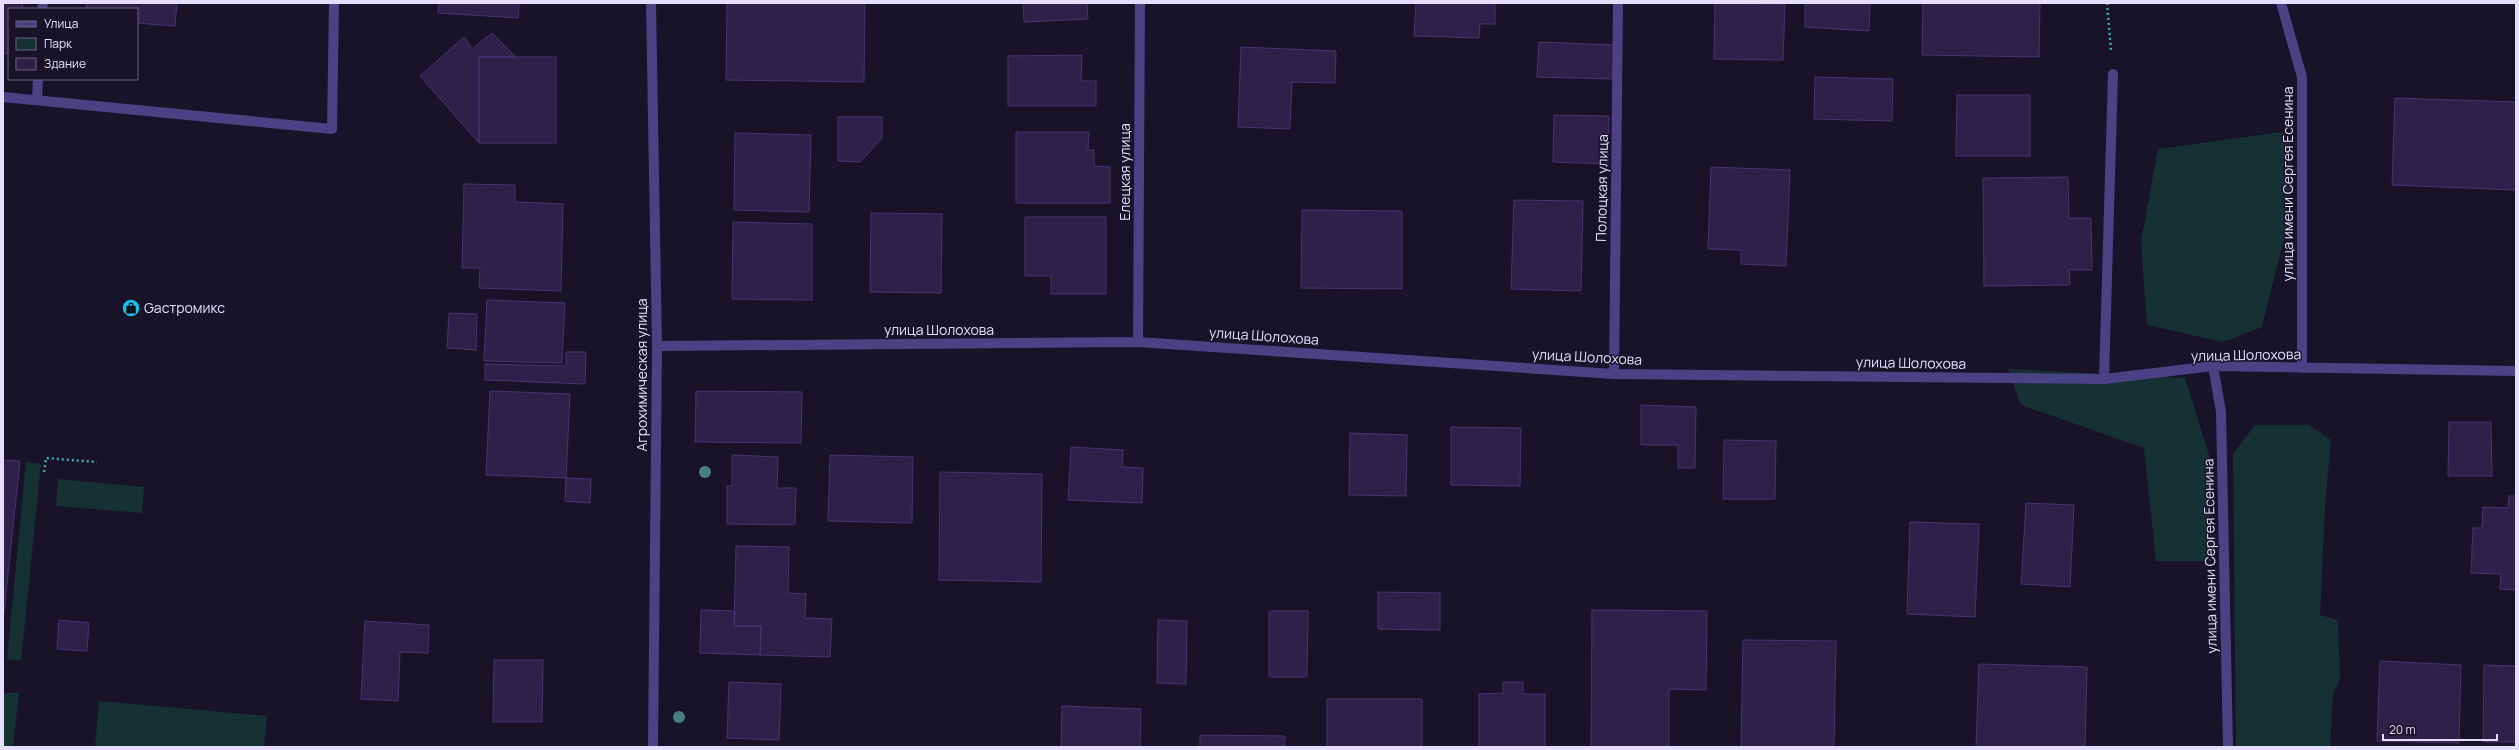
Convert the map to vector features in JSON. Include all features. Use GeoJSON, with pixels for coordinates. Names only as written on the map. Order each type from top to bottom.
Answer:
{"type":"FeatureCollection","features":[{"type":"Feature","properties":{"kind":"street"},"geometry":{"type":"LineString","coordinates":[[3,97],[332,129],[334,3]]}},
{"type":"Feature","properties":{"kind":"street","name":"Агрохимическая улица"},"geometry":{"type":"LineString","coordinates":[[651,3],[657,346],[653,747]]}},
{"type":"Feature","properties":{"kind":"street","name":"Елецкая улица"},"geometry":{"type":"LineString","coordinates":[[1138,342],[1140,3]]}},
{"type":"Feature","properties":{"kind":"street","name":"Полоцкая улица"},"geometry":{"type":"LineString","coordinates":[[1614,374],[1618,3]]}},
{"type":"Feature","properties":{"kind":"street","name":"улица имени Сергея Есенина"},"geometry":{"type":"LineString","coordinates":[[2281,3],[2302,77],[2302,368]]}},
{"type":"Feature","properties":{"kind":"street"},"geometry":{"type":"LineString","coordinates":[[2104,379],[2113,74]]}},
{"type":"Feature","properties":{"kind":"street"},"geometry":{"type":"LineString","coordinates":[[37,100],[38,80]]}},
{"type":"Feature","properties":{"kind":"street","name":"улица Шолохова"},"geometry":{"type":"LineString","coordinates":[[657,346],[1138,342],[1614,374],[2104,379],[2213,366],[2516,370]]}},
{"type":"Feature","properties":{"kind":"street","name":"улица имени Сергея Есенина"},"geometry":{"type":"LineString","coordinates":[[2213,366],[2221,412],[2228,747]]}},
{"type":"Feature","properties":{"kind":"path"},"geometry":{"type":"LineString","coordinates":[[2107,3],[2113,74]]}},
{"type":"Feature","properties":{"kind":"path"},"geometry":{"type":"LineString","coordinates":[[44,472],[46,458],[97,462]]}},
{"type":"Feature","properties":{"kind":"green space"},"geometry":{"type":"Polygon","coordinates":[[[2290,131],[2290,216],[2262,327],[2223,342],[2147,325],[2141,241],[2158,149],[2290,131]]]}},
{"type":"Feature","properties":{"kind":"green space"},"geometry":{"type":"Polygon","coordinates":[[[2008,369],[2185,378],[2209,455],[2212,561],[2156,561],[2144,448],[2021,405],[2008,369]]]}},
{"type":"Feature","properties":{"kind":"green space"},"geometry":{"type":"Polygon","coordinates":[[[2255,425],[2309,425],[2331,440],[2325,506],[2320,615],[2338,620],[2340,679],[2333,694],[2330,747],[2236,747],[2233,454],[2255,425]]]}},
{"type":"Feature","properties":{"kind":"green space"},"geometry":{"type":"Polygon","coordinates":[[[26,462],[41,464],[21,661],[7,659],[26,462]]]}},
{"type":"Feature","properties":{"kind":"green space"},"geometry":{"type":"Polygon","coordinates":[[[58,479],[144,487],[142,513],[56,506],[58,479]]]}},
{"type":"Feature","properties":{"kind":"green space"},"geometry":{"type":"Polygon","coordinates":[[[3,693],[19,693],[13,747],[3,747],[3,693]]]}},
{"type":"Feature","properties":{"kind":"green space"},"geometry":{"type":"Polygon","coordinates":[[[99,701],[267,716],[264,747],[95,747],[99,701]]]}},
{"type":"Feature","properties":{"kind":"building"},"geometry":{"type":"Polygon","coordinates":[[[3,3],[23,3],[22,8],[8,8],[8,54],[3,53],[3,3]]]}},
{"type":"Feature","properties":{"kind":"building"},"geometry":{"type":"Polygon","coordinates":[[[87,3],[177,3],[175,26],[138,23],[138,8],[86,8],[87,3]]]}},
{"type":"Feature","properties":{"kind":"building"},"geometry":{"type":"Polygon","coordinates":[[[439,3],[519,3],[518,18],[438,13],[439,3]]]}},
{"type":"Feature","properties":{"kind":"building"},"geometry":{"type":"Polygon","coordinates":[[[727,3],[865,3],[864,82],[726,80],[727,3]]]}},
{"type":"Feature","properties":{"kind":"building"},"geometry":{"type":"Polygon","coordinates":[[[1023,3],[1087,3],[1088,19],[1024,22],[1023,3]]]}},
{"type":"Feature","properties":{"kind":"building"},"geometry":{"type":"Polygon","coordinates":[[[1416,3],[1495,3],[1495,24],[1480,24],[1479,38],[1414,36],[1416,3]]]}},
{"type":"Feature","properties":{"kind":"building"},"geometry":{"type":"Polygon","coordinates":[[[1715,3],[1785,4],[1783,60],[1714,59],[1715,3]]]}},
{"type":"Feature","properties":{"kind":"building"},"geometry":{"type":"Polygon","coordinates":[[[1805,3],[1870,3],[1869,31],[1805,27],[1805,3]]]}},
{"type":"Feature","properties":{"kind":"building"},"geometry":{"type":"Polygon","coordinates":[[[1923,3],[2040,3],[2039,57],[1922,55],[1923,3]]]}},
{"type":"Feature","properties":{"kind":"building"},"geometry":{"type":"Polygon","coordinates":[[[492,33],[516,57],[479,57],[479,143],[420,76],[464,37],[472,49],[492,33]]]}},
{"type":"Feature","properties":{"kind":"building"},"geometry":{"type":"Polygon","coordinates":[[[1539,42],[1614,45],[1613,79],[1537,77],[1539,42]]]}},
{"type":"Feature","properties":{"kind":"building"},"geometry":{"type":"Polygon","coordinates":[[[1241,47],[1336,51],[1335,83],[1292,82],[1290,129],[1238,127],[1241,47]]]}},
{"type":"Feature","properties":{"kind":"building"},"geometry":{"type":"Polygon","coordinates":[[[1082,55],[1081,81],[1096,81],[1096,106],[1008,106],[1008,56],[1082,55]]]}},
{"type":"Feature","properties":{"kind":"building"},"geometry":{"type":"Polygon","coordinates":[[[479,57],[556,57],[556,143],[479,143],[479,57]]]}},
{"type":"Feature","properties":{"kind":"building"},"geometry":{"type":"Polygon","coordinates":[[[1815,77],[1893,79],[1892,121],[1814,119],[1815,77]]]}},
{"type":"Feature","properties":{"kind":"building"},"geometry":{"type":"Polygon","coordinates":[[[1957,95],[2030,95],[2030,156],[1956,156],[1957,95]]]}},
{"type":"Feature","properties":{"kind":"building"},"geometry":{"type":"Polygon","coordinates":[[[2395,98],[2516,102],[2516,190],[2392,185],[2395,98]]]}},
{"type":"Feature","properties":{"kind":"building"},"geometry":{"type":"Polygon","coordinates":[[[1554,115],[1609,116],[1608,164],[1553,162],[1554,115]]]}},
{"type":"Feature","properties":{"kind":"building"},"geometry":{"type":"Polygon","coordinates":[[[838,117],[882,117],[882,138],[860,162],[838,161],[838,117]]]}},
{"type":"Feature","properties":{"kind":"building"},"geometry":{"type":"Polygon","coordinates":[[[1016,132],[1089,132],[1088,150],[1094,150],[1094,166],[1110,167],[1110,203],[1016,203],[1016,132]]]}},
{"type":"Feature","properties":{"kind":"building"},"geometry":{"type":"Polygon","coordinates":[[[735,133],[811,135],[809,212],[734,210],[735,133]]]}},
{"type":"Feature","properties":{"kind":"building"},"geometry":{"type":"Polygon","coordinates":[[[1711,167],[1790,170],[1786,266],[1741,264],[1741,250],[1708,249],[1711,167]]]}},
{"type":"Feature","properties":{"kind":"building"},"geometry":{"type":"Polygon","coordinates":[[[2068,177],[2069,218],[2091,218],[2092,270],[2069,270],[2070,285],[1984,286],[1983,178],[2068,177]]]}},
{"type":"Feature","properties":{"kind":"building"},"geometry":{"type":"Polygon","coordinates":[[[464,184],[515,185],[515,202],[563,204],[561,291],[479,288],[480,268],[462,268],[464,184]]]}},
{"type":"Feature","properties":{"kind":"building"},"geometry":{"type":"Polygon","coordinates":[[[1514,200],[1583,201],[1581,291],[1511,289],[1514,200]]]}},
{"type":"Feature","properties":{"kind":"building"},"geometry":{"type":"Polygon","coordinates":[[[1302,210],[1402,211],[1402,289],[1301,288],[1302,210]]]}},
{"type":"Feature","properties":{"kind":"building"},"geometry":{"type":"Polygon","coordinates":[[[871,213],[942,214],[941,293],[870,292],[871,213]]]}},
{"type":"Feature","properties":{"kind":"building"},"geometry":{"type":"Polygon","coordinates":[[[1025,217],[1106,217],[1106,294],[1051,294],[1051,276],[1025,276],[1025,217]]]}},
{"type":"Feature","properties":{"kind":"building"},"geometry":{"type":"Polygon","coordinates":[[[733,222],[812,224],[812,300],[732,299],[733,222]]]}},
{"type":"Feature","properties":{"kind":"building"},"geometry":{"type":"Polygon","coordinates":[[[487,300],[565,303],[562,363],[484,361],[487,300]]]}},
{"type":"Feature","properties":{"kind":"building"},"geometry":{"type":"Polygon","coordinates":[[[449,313],[477,314],[476,350],[447,348],[449,313]]]}},
{"type":"Feature","properties":{"kind":"building"},"geometry":{"type":"Polygon","coordinates":[[[566,352],[586,352],[585,384],[485,380],[485,364],[566,366],[566,352]]]}},
{"type":"Feature","properties":{"kind":"building"},"geometry":{"type":"Polygon","coordinates":[[[490,391],[570,394],[566,478],[486,475],[490,391]]]}},
{"type":"Feature","properties":{"kind":"building"},"geometry":{"type":"Polygon","coordinates":[[[696,391],[802,392],[801,443],[695,442],[696,391]]]}},
{"type":"Feature","properties":{"kind":"building"},"geometry":{"type":"Polygon","coordinates":[[[1641,405],[1696,407],[1695,468],[1678,468],[1678,445],[1641,445],[1641,405]]]}},
{"type":"Feature","properties":{"kind":"building"},"geometry":{"type":"Polygon","coordinates":[[[2449,422],[2491,422],[2492,476],[2448,476],[2449,422]]]}},
{"type":"Feature","properties":{"kind":"building"},"geometry":{"type":"Polygon","coordinates":[[[1451,427],[1521,428],[1520,486],[1451,485],[1451,427]]]}},
{"type":"Feature","properties":{"kind":"building"},"geometry":{"type":"Polygon","coordinates":[[[1350,433],[1407,435],[1406,496],[1349,495],[1350,433]]]}},
{"type":"Feature","properties":{"kind":"building"},"geometry":{"type":"Polygon","coordinates":[[[1724,440],[1776,441],[1775,499],[1723,499],[1724,440]]]}},
{"type":"Feature","properties":{"kind":"building"},"geometry":{"type":"Polygon","coordinates":[[[1071,447],[1123,450],[1122,467],[1143,468],[1142,503],[1068,500],[1071,447]]]}},
{"type":"Feature","properties":{"kind":"building"},"geometry":{"type":"Polygon","coordinates":[[[732,455],[778,457],[777,488],[796,488],[795,525],[727,524],[727,486],[732,486],[732,455]]]}},
{"type":"Feature","properties":{"kind":"building"},"geometry":{"type":"Polygon","coordinates":[[[830,455],[913,457],[912,523],[828,521],[830,455]]]}},
{"type":"Feature","properties":{"kind":"building"},"geometry":{"type":"Polygon","coordinates":[[[3,460],[20,461],[3,622],[3,460]]]}},
{"type":"Feature","properties":{"kind":"building"},"geometry":{"type":"Polygon","coordinates":[[[940,472],[1042,474],[1041,582],[939,580],[940,472]]]}},
{"type":"Feature","properties":{"kind":"building"},"geometry":{"type":"Polygon","coordinates":[[[566,478],[591,479],[590,503],[565,501],[566,478]]]}},
{"type":"Feature","properties":{"kind":"building"},"geometry":{"type":"Polygon","coordinates":[[[2509,496],[2516,496],[2516,590],[2500,589],[2501,574],[2471,573],[2473,528],[2482,528],[2483,507],[2508,508],[2509,496]]]}},
{"type":"Feature","properties":{"kind":"building"},"geometry":{"type":"Polygon","coordinates":[[[2026,503],[2074,505],[2070,587],[2021,584],[2026,503]]]}},
{"type":"Feature","properties":{"kind":"building"},"geometry":{"type":"Polygon","coordinates":[[[1910,522],[1979,524],[1975,617],[1907,614],[1910,522]]]}},
{"type":"Feature","properties":{"kind":"building"},"geometry":{"type":"Polygon","coordinates":[[[736,546],[789,547],[788,593],[806,594],[805,618],[832,619],[830,657],[760,655],[761,626],[734,626],[736,546]]]}},
{"type":"Feature","properties":{"kind":"building"},"geometry":{"type":"Polygon","coordinates":[[[1378,592],[1440,593],[1440,630],[1378,629],[1378,592]]]}},
{"type":"Feature","properties":{"kind":"building"},"geometry":{"type":"Polygon","coordinates":[[[701,610],[735,611],[734,626],[761,626],[760,655],[700,653],[701,610]]]}},
{"type":"Feature","properties":{"kind":"building"},"geometry":{"type":"Polygon","coordinates":[[[1592,610],[1707,611],[1706,690],[1669,689],[1669,747],[1591,747],[1592,610]]]}},
{"type":"Feature","properties":{"kind":"building"},"geometry":{"type":"Polygon","coordinates":[[[1269,611],[1308,611],[1307,677],[1269,677],[1269,611]]]}},
{"type":"Feature","properties":{"kind":"building"},"geometry":{"type":"Polygon","coordinates":[[[59,620],[89,623],[87,651],[57,649],[59,620]]]}},
{"type":"Feature","properties":{"kind":"building"},"geometry":{"type":"Polygon","coordinates":[[[1158,620],[1187,621],[1186,684],[1157,683],[1158,620]]]}},
{"type":"Feature","properties":{"kind":"building"},"geometry":{"type":"Polygon","coordinates":[[[365,621],[429,625],[428,653],[400,652],[398,701],[361,699],[365,621]]]}},
{"type":"Feature","properties":{"kind":"building"},"geometry":{"type":"Polygon","coordinates":[[[1743,640],[1836,641],[1834,747],[1741,747],[1743,640]]]}},
{"type":"Feature","properties":{"kind":"building"},"geometry":{"type":"Polygon","coordinates":[[[494,660],[543,660],[542,722],[493,722],[494,660]]]}},
{"type":"Feature","properties":{"kind":"building"},"geometry":{"type":"Polygon","coordinates":[[[2380,661],[2461,665],[2459,743],[2377,741],[2380,661]]]}},
{"type":"Feature","properties":{"kind":"building"},"geometry":{"type":"Polygon","coordinates":[[[1979,664],[2087,667],[2085,747],[1976,747],[1979,664]]]}},
{"type":"Feature","properties":{"kind":"building"},"geometry":{"type":"Polygon","coordinates":[[[2484,665],[2516,666],[2516,742],[2483,742],[2484,665]]]}},
{"type":"Feature","properties":{"kind":"building"},"geometry":{"type":"Polygon","coordinates":[[[729,682],[781,684],[779,740],[727,738],[729,682]]]}},
{"type":"Feature","properties":{"kind":"building"},"geometry":{"type":"Polygon","coordinates":[[[1503,682],[1523,682],[1523,694],[1545,694],[1545,747],[1479,747],[1479,694],[1503,693],[1503,682]]]}},
{"type":"Feature","properties":{"kind":"building"},"geometry":{"type":"Polygon","coordinates":[[[1327,699],[1422,699],[1422,747],[1327,747],[1327,699]]]}},
{"type":"Feature","properties":{"kind":"building"},"geometry":{"type":"Polygon","coordinates":[[[1062,706],[1141,709],[1140,747],[1061,747],[1062,706]]]}},
{"type":"Feature","properties":{"kind":"building"},"geometry":{"type":"Polygon","coordinates":[[[1200,735],[1285,736],[1285,747],[1200,747],[1200,735]]]}},
{"type":"Feature","properties":{"kind":"place","name":"Gастромикс"},"geometry":{"type":"Point","coordinates":[131,308]}}]}
